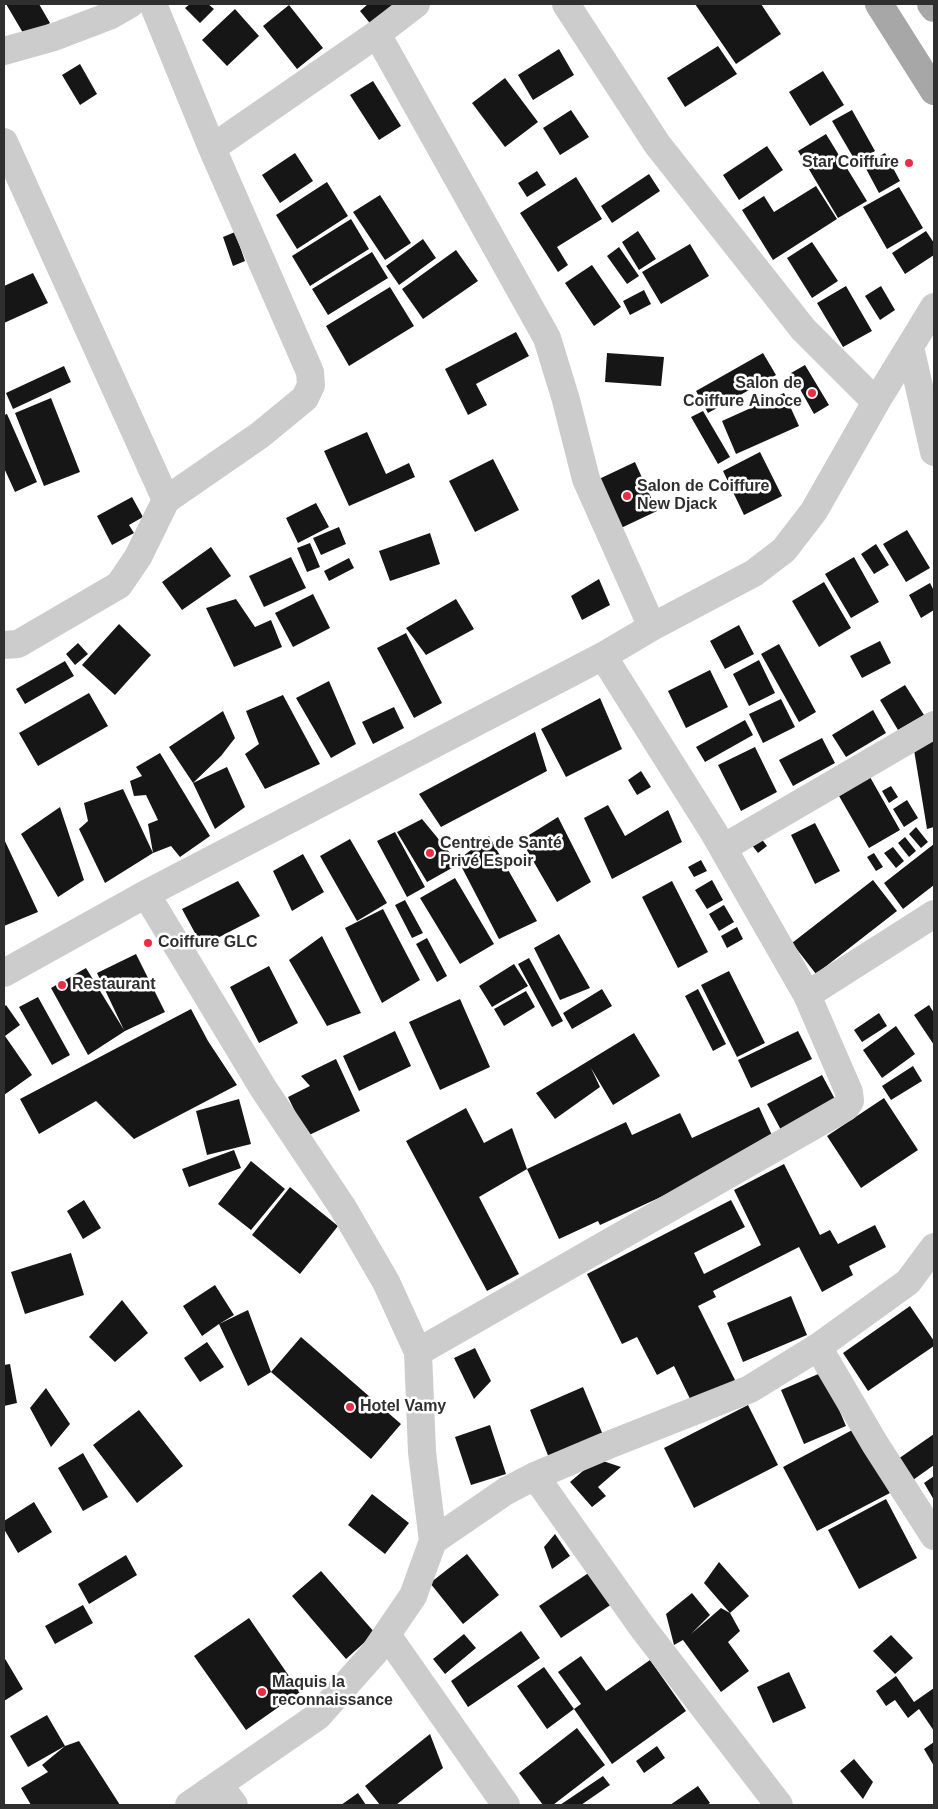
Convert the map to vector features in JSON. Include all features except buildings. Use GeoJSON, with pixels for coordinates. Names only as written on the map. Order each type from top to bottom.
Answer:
{"type":"FeatureCollection","features":[{"type":"Feature","properties":{"kind":"main road"},"geometry":{"type":"LineString","coordinates":[[932,4],[934,8]]}},
{"type":"Feature","properties":{"kind":"main road"},"geometry":{"type":"LineString","coordinates":[[882,5],[934,91]]}},
{"type":"Feature","properties":{"kind":"street"},"geometry":{"type":"LineString","coordinates":[[4,51],[54,37],[108,16],[130,4]]}},
{"type":"Feature","properties":{"kind":"street"},"geometry":{"type":"LineString","coordinates":[[4,645],[18,644],[119,585],[138,557],[166,500],[260,435],[305,398],[311,385],[310,372],[212,148],[153,4]]}},
{"type":"Feature","properties":{"kind":"street"},"geometry":{"type":"LineString","coordinates":[[212,148],[377,34],[416,4]]}},
{"type":"Feature","properties":{"kind":"street"},"geometry":{"type":"LineString","coordinates":[[566,4],[656,144],[804,329],[876,402]]}},
{"type":"Feature","properties":{"kind":"street"},"geometry":{"type":"LineString","coordinates":[[377,34],[547,338],[566,400],[586,479],[652,627]]}},
{"type":"Feature","properties":{"kind":"street"},"geometry":{"type":"LineString","coordinates":[[4,142],[166,500]]}},
{"type":"Feature","properties":{"kind":"street"},"geometry":{"type":"LineString","coordinates":[[4,973],[146,894],[603,656],[652,627],[754,573],[784,550],[814,511],[876,402],[934,308]]}},
{"type":"Feature","properties":{"kind":"street"},"geometry":{"type":"LineString","coordinates":[[910,347],[934,452]]}},
{"type":"Feature","properties":{"kind":"street"},"geometry":{"type":"LineString","coordinates":[[418,1352],[846,1107],[850,1101],[849,1092],[806,994],[723,848],[603,656]]}},
{"type":"Feature","properties":{"kind":"street"},"geometry":{"type":"LineString","coordinates":[[723,848],[934,725]]}},
{"type":"Feature","properties":{"kind":"street"},"geometry":{"type":"LineString","coordinates":[[146,894],[263,1088],[343,1208],[386,1282],[418,1352],[422,1452],[433,1541],[414,1596],[374,1653],[318,1716],[226,1795],[189,1805]]}},
{"type":"Feature","properties":{"kind":"street"},"geometry":{"type":"LineString","coordinates":[[806,994],[934,914]]}},
{"type":"Feature","properties":{"kind":"street"},"geometry":{"type":"LineString","coordinates":[[433,1541],[506,1491],[534,1476],[750,1390],[818,1347],[908,1282],[934,1247]]}},
{"type":"Feature","properties":{"kind":"street"},"geometry":{"type":"LineString","coordinates":[[818,1347],[875,1444],[934,1536]]}},
{"type":"Feature","properties":{"kind":"street"},"geometry":{"type":"LineString","coordinates":[[534,1476],[642,1627],[779,1805]]}},
{"type":"Feature","properties":{"kind":"street"},"geometry":{"type":"LineString","coordinates":[[387,1636],[506,1805]]}},
{"type":"Feature","properties":{"kind":"place","name":"Star Coiffure"},"geometry":{"type":"Point","coordinates":[909,163]}},
{"type":"Feature","properties":{"kind":"place","name":"Salon de Coiffure Ainoce"},"geometry":{"type":"Point","coordinates":[812,393]}},
{"type":"Feature","properties":{"kind":"place","name":"Salon de Coiffure New Djack"},"geometry":{"type":"Point","coordinates":[627,496]}},
{"type":"Feature","properties":{"kind":"place","name":"Centre de Santé Privé Espoir"},"geometry":{"type":"Point","coordinates":[430,853]}},
{"type":"Feature","properties":{"kind":"place","name":"Coiffure GLC"},"geometry":{"type":"Point","coordinates":[148,943]}},
{"type":"Feature","properties":{"kind":"place","name":"Restaurant"},"geometry":{"type":"Point","coordinates":[62,985]}},
{"type":"Feature","properties":{"kind":"place","name":"Hotel Vamy"},"geometry":{"type":"Point","coordinates":[350,1407]}},
{"type":"Feature","properties":{"kind":"place","name":"Maquis la reconnaissance"},"geometry":{"type":"Point","coordinates":[262,1692]}}]}
